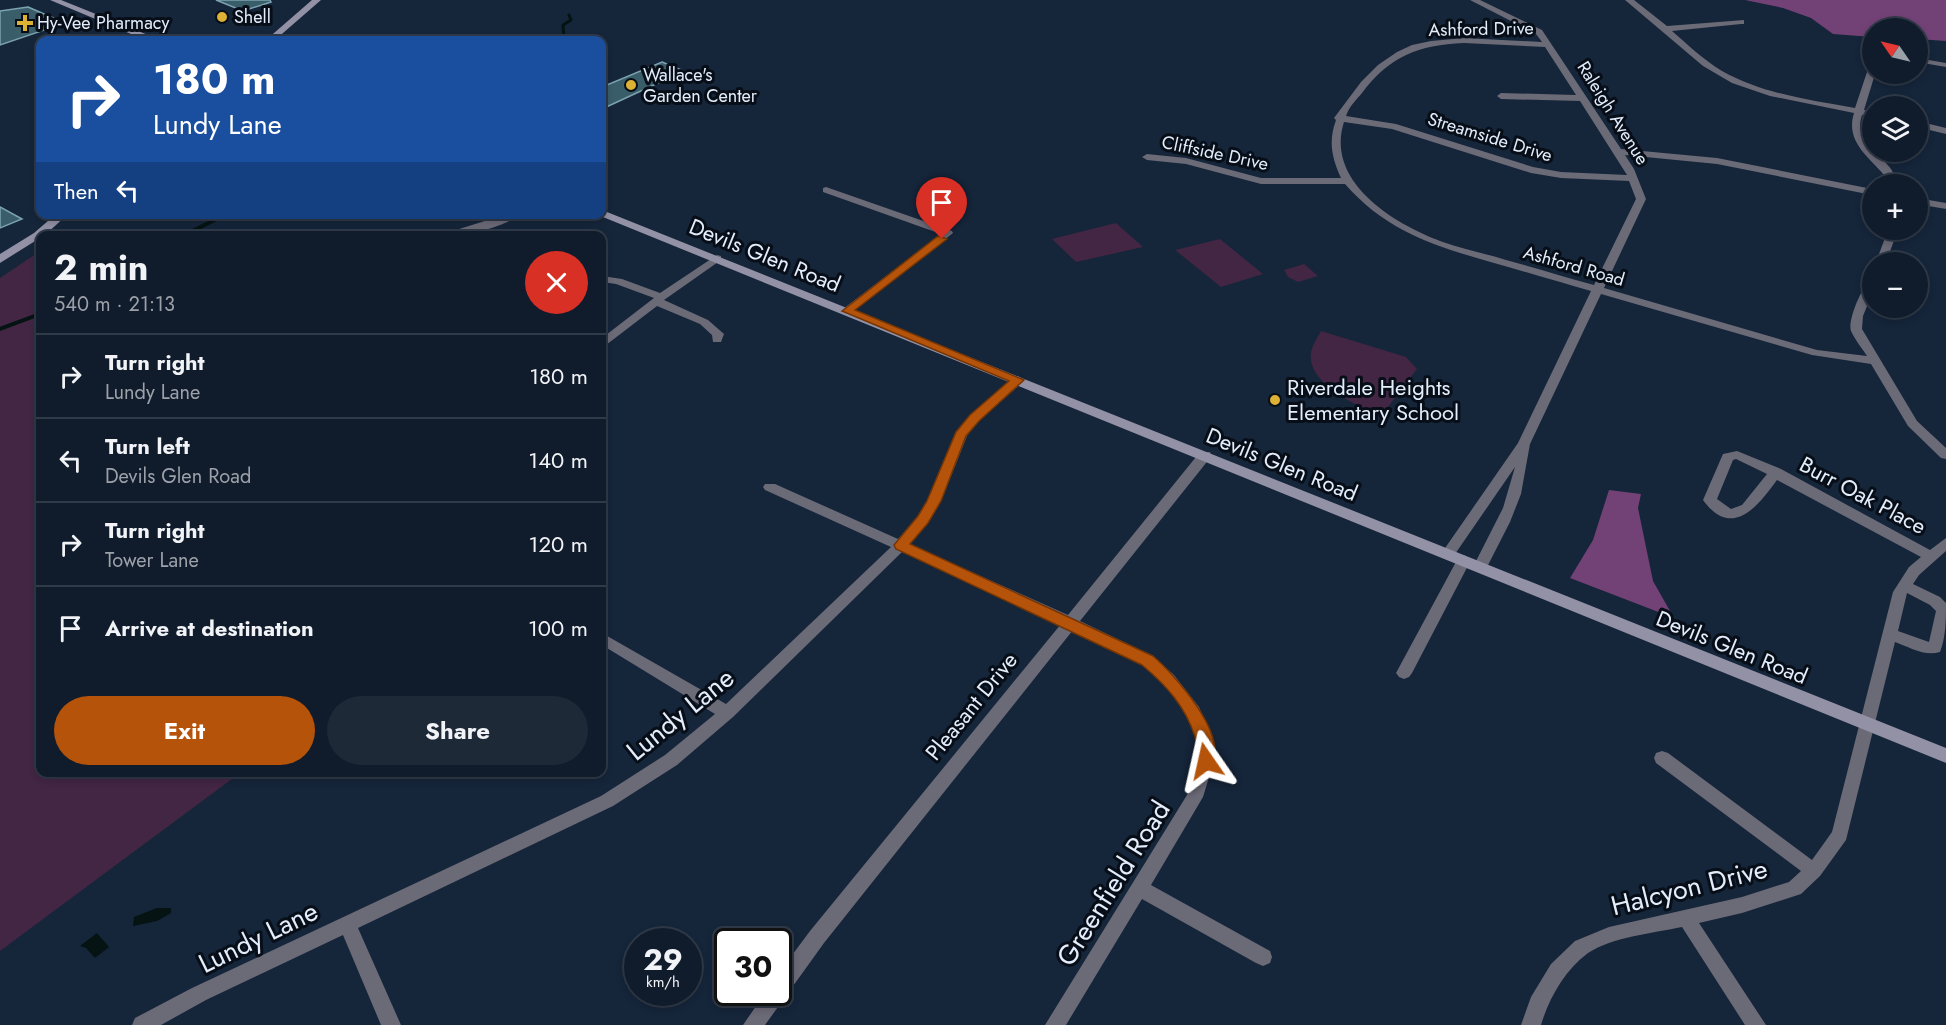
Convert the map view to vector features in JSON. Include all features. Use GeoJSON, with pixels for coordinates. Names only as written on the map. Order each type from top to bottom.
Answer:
{"type":"FeatureCollection","features":[{"type":"Feature","properties":{"kind":"main road"},"geometry":{"type":"LineString","coordinates":[[54,0],[141,36]]}},
{"type":"Feature","properties":{"kind":"main road"},"geometry":{"type":"LineString","coordinates":[[275,36],[317,0]]}},
{"type":"Feature","properties":{"kind":"main road","name":"Devils Glen Road"},"geometry":{"type":"LineString","coordinates":[[606,215],[1946,756]]}},
{"type":"Feature","properties":{"kind":"main road"},"geometry":{"type":"LineString","coordinates":[[43,231],[57,219]]}},
{"type":"Feature","properties":{"kind":"main road"},"geometry":{"type":"LineString","coordinates":[[0,260],[36,236]]}},
{"type":"Feature","properties":{"kind":"street","name":"Raleigh Avenue"},"geometry":{"type":"LineString","coordinates":[[1448,554],[1524,444],[1641,199],[1633,178],[1618,152],[1548,45],[1532,26],[1474,0]]}},
{"type":"Feature","properties":{"kind":"street"},"geometry":{"type":"LineString","coordinates":[[1629,0],[1710,66],[1730,79],[1763,91],[1862,112]]}},
{"type":"Feature","properties":{"kind":"street"},"geometry":{"type":"LineString","coordinates":[[1664,28],[1741,22]]}},
{"type":"Feature","properties":{"kind":"street","name":"Ashford Drive"},"geometry":{"type":"LineString","coordinates":[[1338,118],[1351,96],[1387,60],[1417,46],[1441,43],[1548,45]]}},
{"type":"Feature","properties":{"kind":"street"},"geometry":{"type":"LineString","coordinates":[[1928,62],[1946,65]]}},
{"type":"Feature","properties":{"kind":"street"},"geometry":{"type":"LineString","coordinates":[[1867,84],[1855,124],[1857,138],[1889,174]]}},
{"type":"Feature","properties":{"kind":"street"},"geometry":{"type":"LineString","coordinates":[[1501,96],[1582,98]]}},
{"type":"Feature","properties":{"kind":"street","name":"Streamside Drive"},"geometry":{"type":"LineString","coordinates":[[1338,118],[1393,126],[1531,170],[1561,175],[1633,178]]}},
{"type":"Feature","properties":{"kind":"street","name":"Ashford Road"},"geometry":{"type":"LineString","coordinates":[[1338,118],[1335,141],[1341,169],[1348,181],[1366,204],[1413,234],[1816,353],[1845,359],[1874,361]]}},
{"type":"Feature","properties":{"kind":"street"},"geometry":{"type":"LineString","coordinates":[[1928,127],[1946,131]]}},
{"type":"Feature","properties":{"kind":"street"},"geometry":{"type":"LineString","coordinates":[[1618,152],[1717,161],[1862,190]]}},
{"type":"Feature","properties":{"kind":"street","name":"Cliffside Drive"},"geometry":{"type":"LineString","coordinates":[[1147,156],[1186,161],[1261,181],[1348,181]]}},
{"type":"Feature","properties":{"kind":"street"},"geometry":{"type":"LineString","coordinates":[[826,190],[948,233],[847,311]]}},
{"type":"Feature","properties":{"kind":"street"},"geometry":{"type":"LineString","coordinates":[[1928,203],[1946,207]]}},
{"type":"Feature","properties":{"kind":"street"},"geometry":{"type":"LineString","coordinates":[[462,231],[505,219]]}},
{"type":"Feature","properties":{"kind":"street"},"geometry":{"type":"LineString","coordinates":[[606,340],[717,258]]}},
{"type":"Feature","properties":{"kind":"street"},"geometry":{"type":"LineString","coordinates":[[606,280],[618,281],[704,322],[718,334],[717,339]]}},
{"type":"Feature","properties":{"kind":"street"},"geometry":{"type":"LineString","coordinates":[[1862,305],[1857,316],[1856,329],[1912,423],[1946,455]]}},
{"type":"Feature","properties":{"kind":"street","name":"Lundy Lane"},"geometry":{"type":"LineString","coordinates":[[142,1025],[199,994],[607,801],[671,760],[727,713],[901,545],[924,519],[934,501],[960,435],[974,418],[1018,380]]}},
{"type":"Feature","properties":{"kind":"street","name":"Raleigh Avenue"},"geometry":{"type":"LineString","coordinates":[[1480,567],[1510,511],[1522,474],[1524,444]]}},
{"type":"Feature","properties":{"kind":"street","name":"Pleasant Drive"},"geometry":{"type":"LineString","coordinates":[[792,971],[817,937],[1205,455]]}},
{"type":"Feature","properties":{"kind":"street","name":"Burr Oak Place"},"geometry":{"type":"LineString","coordinates":[[1776,472],[1745,512],[1732,515],[1716,508],[1710,500],[1728,457],[1737,455],[1776,472],[1930,556]]}},
{"type":"Feature","properties":{"kind":"street","name":"Greenfield Road"},"geometry":{"type":"LineString","coordinates":[[770,486],[1070,622],[1148,660],[1169,679],[1193,711],[1204,740],[1206,761],[1195,797],[1141,889],[1055,1025]]}},
{"type":"Feature","properties":{"kind":"street"},"geometry":{"type":"LineString","coordinates":[[1889,634],[1924,647],[1935,648],[1944,610],[1935,601],[1904,586],[1930,556],[1946,543]]}},
{"type":"Feature","properties":{"kind":"street"},"geometry":{"type":"LineString","coordinates":[[1404,673],[1464,560]]}},
{"type":"Feature","properties":{"kind":"street","name":"Halcyon Drive"},"geometry":{"type":"LineString","coordinates":[[1531,1025],[1538,1003],[1558,970],[1582,947],[1609,935],[1742,905],[1795,888],[1814,871],[1840,836],[1899,592],[1904,586]]}},
{"type":"Feature","properties":{"kind":"street"},"geometry":{"type":"LineString","coordinates":[[606,640],[727,713]]}},
{"type":"Feature","properties":{"kind":"street"},"geometry":{"type":"LineString","coordinates":[[1662,758],[1814,871]]}},
{"type":"Feature","properties":{"kind":"street"},"geometry":{"type":"LineString","coordinates":[[1141,889],[1263,957]]}},
{"type":"Feature","properties":{"kind":"street"},"geometry":{"type":"LineString","coordinates":[[1686,918],[1756,1025]]}},
{"type":"Feature","properties":{"kind":"street"},"geometry":{"type":"LineString","coordinates":[[347,923],[391,1025]]}},
{"type":"Feature","properties":{"kind":"street","name":"Pleasant Drive"},"geometry":{"type":"LineString","coordinates":[[753,1025],[767,1006]]}},
{"type":"Feature","properties":{"kind":"shaded area"},"geometry":{"type":"Polygon","coordinates":[[[1745,0],[1946,0],[1946,41],[1928,40],[1928,18],[1862,18],[1862,36],[1833,34],[1811,18],[1783,8],[1745,0]]]}},
{"type":"Feature","properties":{"kind":"shaded area"},"geometry":{"type":"Polygon","coordinates":[[[1116,223],[1143,247],[1076,262],[1052,239],[1116,223]]]}},
{"type":"Feature","properties":{"kind":"shaded area"},"geometry":{"type":"Polygon","coordinates":[[[1220,239],[1263,274],[1221,287],[1175,250],[1220,239]]]}},
{"type":"Feature","properties":{"kind":"shaded area"},"geometry":{"type":"Polygon","coordinates":[[[36,254],[36,777],[235,777],[0,951],[0,278],[36,254]]]}},
{"type":"Feature","properties":{"kind":"shaded area"},"geometry":{"type":"Polygon","coordinates":[[[1304,264],[1318,276],[1298,282],[1288,277],[1284,270],[1304,264]]]}},
{"type":"Feature","properties":{"kind":"shaded area"},"geometry":{"type":"Polygon","coordinates":[[[1321,331],[1406,357],[1417,369],[1381,416],[1348,400],[1325,384],[1317,374],[1312,364],[1311,353],[1321,331]]]}},
{"type":"Feature","properties":{"kind":"shaded area"},"geometry":{"type":"Polygon","coordinates":[[[1609,490],[1641,494],[1638,508],[1653,581],[1674,618],[1570,578],[1593,540],[1609,490]]]}},
{"type":"Feature","properties":{"kind":"shaded area"},"geometry":{"type":"Polygon","coordinates":[[[157,908],[171,908],[171,913],[157,921],[133,926],[134,917],[157,908]]]}},
{"type":"Feature","properties":{"kind":"shaded area"},"geometry":{"type":"Polygon","coordinates":[[[97,933],[109,947],[95,958],[86,948],[80,946],[97,933]]]}},
{"type":"Feature","properties":{"kind":"building"},"geometry":{"type":"Polygon","coordinates":[[[216,0],[270,0],[271,2],[243,11],[216,0]]]}},
{"type":"Feature","properties":{"kind":"building"},"geometry":{"type":"Polygon","coordinates":[[[28,7],[65,23],[0,45],[0,11],[28,7]]]}},
{"type":"Feature","properties":{"kind":"building","name":"Wallace's Garden Center"},"geometry":{"type":"Polygon","coordinates":[[[662,62],[684,71],[606,107],[606,85],[662,62]]]}},
{"type":"Feature","properties":{"kind":"building"},"geometry":{"type":"Polygon","coordinates":[[[0,207],[22,219],[0,228],[0,207]]]}},
{"type":"Feature","properties":{"kind":"waterway"},"geometry":{"type":"LineString","coordinates":[[564,36],[563,25],[571,20],[569,15]]}},
{"type":"Feature","properties":{"kind":"waterway"},"geometry":{"type":"LineString","coordinates":[[192,231],[217,219]]}},
{"type":"Feature","properties":{"kind":"waterway"},"geometry":{"type":"LineString","coordinates":[[0,329],[36,316]]}},
{"type":"Feature","properties":{"kind":"place","name":"Shell"},"geometry":{"type":"Point","coordinates":[222,17]}},
{"type":"Feature","properties":{"kind":"place","name":"Hy-Vee Pharmacy"},"geometry":{"type":"Point","coordinates":[25,23]}},
{"type":"Feature","properties":{"kind":"place","name":"Wallace's Garden Center"},"geometry":{"type":"Point","coordinates":[631,85]}},
{"type":"Feature","properties":{"kind":"place","name":"Riverdale Heights Elementary School"},"geometry":{"type":"Point","coordinates":[1275,400]}},
{"type":"Feature","properties":{"kind":"route"},"geometry":{"type":"LineString","coordinates":[[942,239],[847,311],[1018,380],[974,418],[960,435],[934,501],[924,519],[901,545],[1148,660],[1169,679],[1193,711],[1204,740],[1206,761]]}}]}
